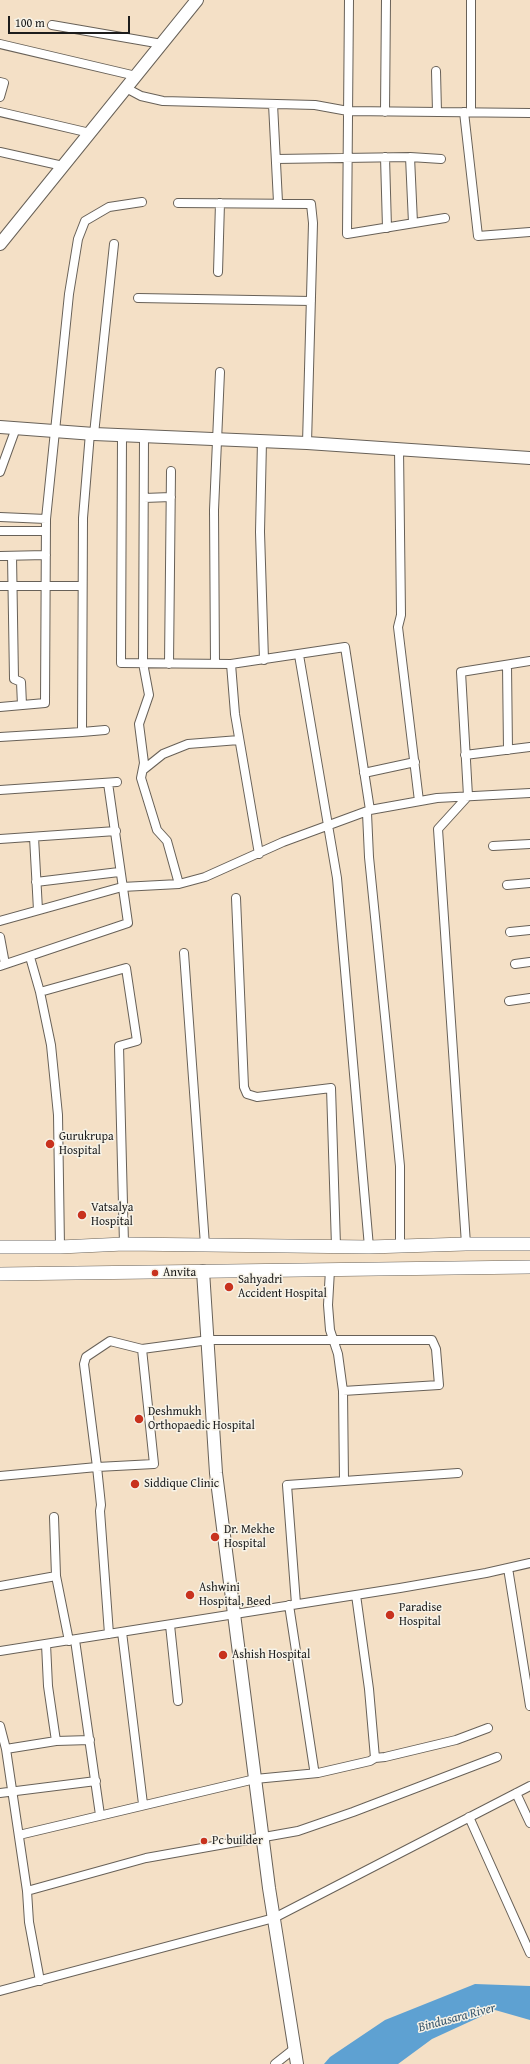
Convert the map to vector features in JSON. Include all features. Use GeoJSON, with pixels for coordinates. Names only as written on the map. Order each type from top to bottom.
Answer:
{"type":"FeatureCollection","features":[{"type":"Feature","properties":{"kind":"main road"},"geometry":{"type":"LineString","coordinates":[[0,1247],[60,1247],[124,1244],[336,1246],[370,1248],[466,1244],[530,1244]]}},
{"type":"Feature","properties":{"kind":"main road"},"geometry":{"type":"LineString","coordinates":[[0,1274],[530,1267]]}},
{"type":"Feature","properties":{"kind":"street"},"geometry":{"type":"LineString","coordinates":[[0,244],[197,0]]}},
{"type":"Feature","properties":{"kind":"street"},"geometry":{"type":"LineString","coordinates":[[348,0],[348,157],[346,234],[445,218]]}},
{"type":"Feature","properties":{"kind":"street"},"geometry":{"type":"LineString","coordinates":[[385,112],[386,0]]}},
{"type":"Feature","properties":{"kind":"street"},"geometry":{"type":"LineString","coordinates":[[471,0],[467,112],[478,236],[530,232]]}},
{"type":"Feature","properties":{"kind":"street"},"geometry":{"type":"LineString","coordinates":[[52,25],[162,44]]}},
{"type":"Feature","properties":{"kind":"street"},"geometry":{"type":"LineString","coordinates":[[0,44],[136,76]]}},
{"type":"Feature","properties":{"kind":"street"},"geometry":{"type":"LineString","coordinates":[[436,72],[437,112]]}},
{"type":"Feature","properties":{"kind":"street"},"geometry":{"type":"LineString","coordinates":[[0,82],[4,83],[0,97]]}},
{"type":"Feature","properties":{"kind":"street"},"geometry":{"type":"LineString","coordinates":[[126,88],[141,96],[163,101],[315,105],[348,112],[530,112]]}},
{"type":"Feature","properties":{"kind":"street"},"geometry":{"type":"LineString","coordinates":[[273,104],[278,202]]}},
{"type":"Feature","properties":{"kind":"street"},"geometry":{"type":"LineString","coordinates":[[0,112],[90,133]]}},
{"type":"Feature","properties":{"kind":"street"},"geometry":{"type":"LineString","coordinates":[[0,152],[63,166]]}},
{"type":"Feature","properties":{"kind":"street"},"geometry":{"type":"LineString","coordinates":[[276,159],[385,156],[442,159]]}},
{"type":"Feature","properties":{"kind":"street"},"geometry":{"type":"LineString","coordinates":[[385,156],[387,228]]}},
{"type":"Feature","properties":{"kind":"street"},"geometry":{"type":"LineString","coordinates":[[410,157],[413,223]]}},
{"type":"Feature","properties":{"kind":"street"},"geometry":{"type":"LineString","coordinates":[[0,707],[45,703],[46,519],[69,294],[78,239],[85,221],[109,207],[142,202]]}},
{"type":"Feature","properties":{"kind":"street"},"geometry":{"type":"LineString","coordinates":[[178,203],[278,202],[311,204],[313,223],[307,443]]}},
{"type":"Feature","properties":{"kind":"street"},"geometry":{"type":"LineString","coordinates":[[218,272],[220,203]]}},
{"type":"Feature","properties":{"kind":"street"},"geometry":{"type":"LineString","coordinates":[[82,732],[83,518],[114,244]]}},
{"type":"Feature","properties":{"kind":"street"},"geometry":{"type":"LineString","coordinates":[[138,298],[311,301]]}},
{"type":"Feature","properties":{"kind":"street"},"geometry":{"type":"LineString","coordinates":[[215,664],[214,510],[220,372]]}},
{"type":"Feature","properties":{"kind":"street"},"geometry":{"type":"LineString","coordinates":[[0,427],[92,434],[307,443],[530,458]]}},
{"type":"Feature","properties":{"kind":"street"},"geometry":{"type":"LineString","coordinates":[[0,472],[16,428]]}},
{"type":"Feature","properties":{"kind":"street"},"geometry":{"type":"LineString","coordinates":[[122,435],[121,663],[231,664],[345,647],[364,773],[368,811],[369,857],[400,1166],[400,1247]]}},
{"type":"Feature","properties":{"kind":"street"},"geometry":{"type":"LineString","coordinates":[[144,436],[142,664],[149,695],[139,724],[144,763],[141,778],[157,830],[167,841],[179,884]]}},
{"type":"Feature","properties":{"kind":"street"},"geometry":{"type":"LineString","coordinates":[[262,441],[260,532],[264,660]]}},
{"type":"Feature","properties":{"kind":"street"},"geometry":{"type":"LineString","coordinates":[[399,449],[401,615],[398,627],[419,801]]}},
{"type":"Feature","properties":{"kind":"street"},"geometry":{"type":"LineString","coordinates":[[169,664],[171,471]]}},
{"type":"Feature","properties":{"kind":"street"},"geometry":{"type":"LineString","coordinates":[[144,498],[171,497]]}},
{"type":"Feature","properties":{"kind":"street"},"geometry":{"type":"LineString","coordinates":[[0,516],[46,519]]}},
{"type":"Feature","properties":{"kind":"street"},"geometry":{"type":"LineString","coordinates":[[0,531],[46,531]]}},
{"type":"Feature","properties":{"kind":"street"},"geometry":{"type":"LineString","coordinates":[[0,556],[46,555]]}},
{"type":"Feature","properties":{"kind":"street"},"geometry":{"type":"LineString","coordinates":[[12,556],[14,679],[21,682],[22,705]]}},
{"type":"Feature","properties":{"kind":"street"},"geometry":{"type":"LineString","coordinates":[[0,586],[82,586]]}},
{"type":"Feature","properties":{"kind":"street"},"geometry":{"type":"LineString","coordinates":[[299,655],[337,878],[343,931],[370,1248]]}},
{"type":"Feature","properties":{"kind":"street"},"geometry":{"type":"LineString","coordinates":[[466,1244],[438,829],[468,796],[461,672],[530,661]]}},
{"type":"Feature","properties":{"kind":"street"},"geometry":{"type":"LineString","coordinates":[[231,664],[239,740],[259,854]]}},
{"type":"Feature","properties":{"kind":"street"},"geometry":{"type":"LineString","coordinates":[[507,665],[508,750]]}},
{"type":"Feature","properties":{"kind":"street"},"geometry":{"type":"LineString","coordinates":[[0,737],[105,730]]}},
{"type":"Feature","properties":{"kind":"street"},"geometry":{"type":"LineString","coordinates":[[142,770],[163,754],[188,744],[239,740]]}},
{"type":"Feature","properties":{"kind":"street"},"geometry":{"type":"LineString","coordinates":[[465,755],[530,747]]}},
{"type":"Feature","properties":{"kind":"street"},"geometry":{"type":"LineString","coordinates":[[364,773],[415,762]]}},
{"type":"Feature","properties":{"kind":"street"},"geometry":{"type":"LineString","coordinates":[[0,790],[113,783],[120,872],[128,923],[3,965],[0,937]]}},
{"type":"Feature","properties":{"kind":"street"},"geometry":{"type":"LineString","coordinates":[[0,922],[122,887],[179,884],[206,878],[283,842],[368,811],[419,801],[468,796],[530,794]]}},
{"type":"Feature","properties":{"kind":"street"},"geometry":{"type":"LineString","coordinates":[[0,839],[116,831]]}},
{"type":"Feature","properties":{"kind":"street"},"geometry":{"type":"LineString","coordinates":[[34,837],[38,910]]}},
{"type":"Feature","properties":{"kind":"street"},"geometry":{"type":"LineString","coordinates":[[493,846],[530,844]]}},
{"type":"Feature","properties":{"kind":"street"},"geometry":{"type":"LineString","coordinates":[[36,882],[120,872]]}},
{"type":"Feature","properties":{"kind":"street"},"geometry":{"type":"LineString","coordinates":[[507,885],[530,883]]}},
{"type":"Feature","properties":{"kind":"street"},"geometry":{"type":"LineString","coordinates":[[236,898],[244,1087],[247,1094],[257,1097],[331,1088],[336,1246]]}},
{"type":"Feature","properties":{"kind":"street"},"geometry":{"type":"LineString","coordinates":[[510,932],[530,930]]}},
{"type":"Feature","properties":{"kind":"street"},"geometry":{"type":"LineString","coordinates":[[184,953],[204,1245]]}},
{"type":"Feature","properties":{"kind":"street"},"geometry":{"type":"LineString","coordinates":[[30,957],[40,992],[51,1045],[58,1115],[60,1247]]}},
{"type":"Feature","properties":{"kind":"street"},"geometry":{"type":"LineString","coordinates":[[515,964],[530,962]]}},
{"type":"Feature","properties":{"kind":"street"},"geometry":{"type":"LineString","coordinates":[[40,992],[126,968],[137,1041],[119,1046],[124,1244]]}},
{"type":"Feature","properties":{"kind":"street"},"geometry":{"type":"LineString","coordinates":[[509,1001],[530,998]]}},
{"type":"Feature","properties":{"kind":"street"},"geometry":{"type":"LineString","coordinates":[[330,1270],[328,1305],[330,1330],[338,1354],[343,1391],[344,1480]]}},
{"type":"Feature","properties":{"kind":"street"},"geometry":{"type":"LineString","coordinates":[[203,1272],[216,1473],[262,1838],[294,2049],[298,2064]]}},
{"type":"Feature","properties":{"kind":"street"},"geometry":{"type":"LineString","coordinates":[[110,1634],[97,1467],[84,1364],[86,1357],[110,1340],[142,1349],[208,1340],[432,1340],[436,1349],[439,1385],[343,1391]]}},
{"type":"Feature","properties":{"kind":"street"},"geometry":{"type":"LineString","coordinates":[[0,1476],[97,1467],[154,1464],[142,1349]]}},
{"type":"Feature","properties":{"kind":"street"},"geometry":{"type":"LineString","coordinates":[[314,1769],[292,1605],[287,1485],[458,1473]]}},
{"type":"Feature","properties":{"kind":"street"},"geometry":{"type":"LineString","coordinates":[[54,1517],[56,1576],[72,1640],[90,1740],[100,1815]]}},
{"type":"Feature","properties":{"kind":"street"},"geometry":{"type":"LineString","coordinates":[[0,1651],[356,1595],[530,1563]]}},
{"type":"Feature","properties":{"kind":"street"},"geometry":{"type":"LineString","coordinates":[[508,1568],[530,1706]]}},
{"type":"Feature","properties":{"kind":"street"},"geometry":{"type":"LineString","coordinates":[[0,1586],[56,1576]]}},
{"type":"Feature","properties":{"kind":"street"},"geometry":{"type":"LineString","coordinates":[[356,1595],[369,1689],[375,1758]]}},
{"type":"Feature","properties":{"kind":"street"},"geometry":{"type":"LineString","coordinates":[[170,1625],[178,1701]]}},
{"type":"Feature","properties":{"kind":"street"},"geometry":{"type":"LineString","coordinates":[[122,1632],[143,1804]]}},
{"type":"Feature","properties":{"kind":"street"},"geometry":{"type":"LineString","coordinates":[[46,1644],[48,1686],[56,1741]]}},
{"type":"Feature","properties":{"kind":"street"},"geometry":{"type":"LineString","coordinates":[[0,1726],[6,1749],[27,1891],[29,1922],[40,1980]]}},
{"type":"Feature","properties":{"kind":"street"},"geometry":{"type":"LineString","coordinates":[[19,1835],[143,1804],[255,1779],[318,1772],[370,1761],[375,1758],[385,1758],[456,1740],[488,1728]]}},
{"type":"Feature","properties":{"kind":"street"},"geometry":{"type":"LineString","coordinates":[[6,1749],[56,1741],[90,1740]]}},
{"type":"Feature","properties":{"kind":"street"},"geometry":{"type":"LineString","coordinates":[[27,1891],[146,1858],[298,1831],[497,1757]]}},
{"type":"Feature","properties":{"kind":"street"},"geometry":{"type":"LineString","coordinates":[[0,1793],[96,1782]]}},
{"type":"Feature","properties":{"kind":"street"},"geometry":{"type":"LineString","coordinates":[[0,1991],[274,1918],[530,1786]]}},
{"type":"Feature","properties":{"kind":"street"},"geometry":{"type":"LineString","coordinates":[[516,1793],[530,1823]]}},
{"type":"Feature","properties":{"kind":"street"},"geometry":{"type":"LineString","coordinates":[[469,1818],[530,1953]]}},
{"type":"Feature","properties":{"kind":"street"},"geometry":{"type":"LineString","coordinates":[[275,2064],[294,2049]]}},
{"type":"Feature","properties":{"kind":"water","name":"Bindusara River"},"geometry":{"type":"Polygon","coordinates":[[[475,1984],[530,1986],[530,2020],[495,2010],[432,2039],[398,2064],[324,2064],[330,2057],[385,2020],[475,1984]]]}},
{"type":"Feature","properties":{"kind":"place","name":"Gurukrupa Hospital"},"geometry":{"type":"Point","coordinates":[50,1144]}},
{"type":"Feature","properties":{"kind":"place","name":"Vatsalya Hospital"},"geometry":{"type":"Point","coordinates":[82,1215]}},
{"type":"Feature","properties":{"kind":"place","name":"Anvita"},"geometry":{"type":"Point","coordinates":[155,1273]}},
{"type":"Feature","properties":{"kind":"place","name":"Sahyadri Accident Hospital"},"geometry":{"type":"Point","coordinates":[229,1287]}},
{"type":"Feature","properties":{"kind":"place","name":"Deshmukh Orthopaedic Hospital"},"geometry":{"type":"Point","coordinates":[139,1419]}},
{"type":"Feature","properties":{"kind":"place","name":"Siddique Clinic"},"geometry":{"type":"Point","coordinates":[135,1484]}},
{"type":"Feature","properties":{"kind":"place","name":"Dr. Mekhe Hospital"},"geometry":{"type":"Point","coordinates":[215,1537]}},
{"type":"Feature","properties":{"kind":"place","name":"Ashwini Hospital, Beed"},"geometry":{"type":"Point","coordinates":[190,1595]}},
{"type":"Feature","properties":{"kind":"place","name":"Paradise Hospital"},"geometry":{"type":"Point","coordinates":[390,1615]}},
{"type":"Feature","properties":{"kind":"place","name":"Ashish Hospital"},"geometry":{"type":"Point","coordinates":[223,1655]}},
{"type":"Feature","properties":{"kind":"place","name":"Pc builder"},"geometry":{"type":"Point","coordinates":[204,1841]}}]}
